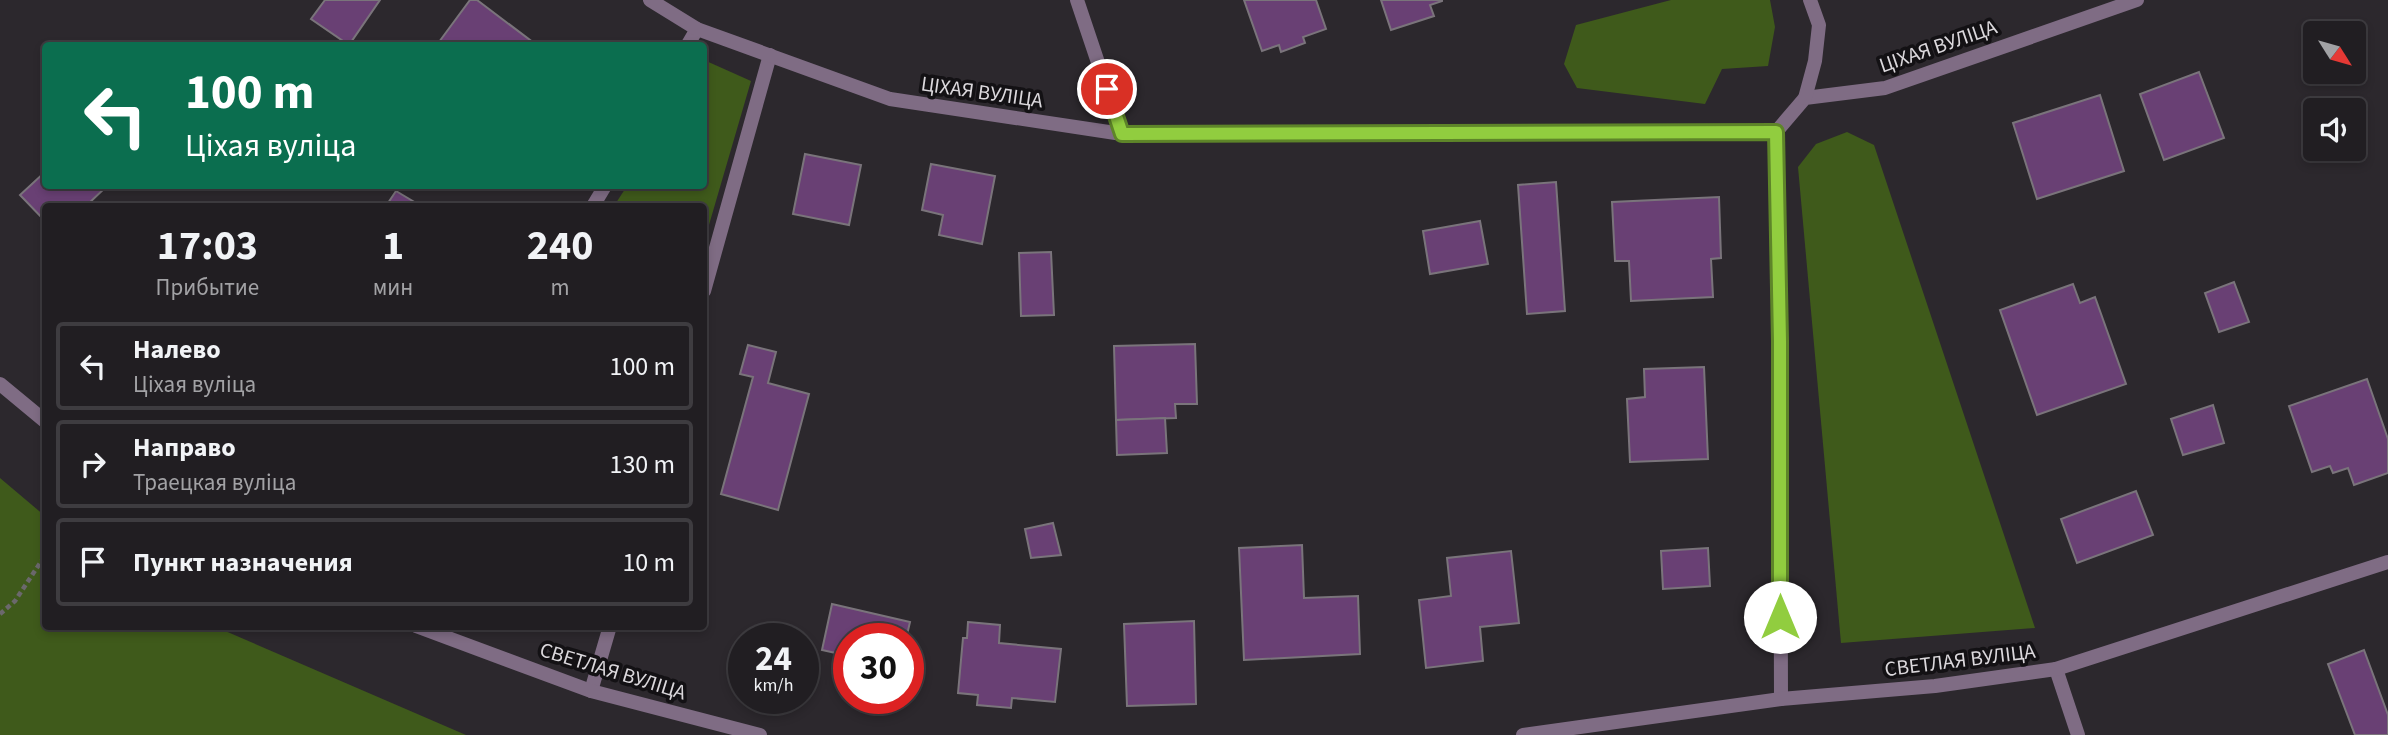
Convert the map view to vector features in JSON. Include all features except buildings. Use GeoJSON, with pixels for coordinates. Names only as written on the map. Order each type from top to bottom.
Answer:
{"type":"FeatureCollection","features":[{"type":"Feature","properties":{"kind":"street","name":"ЦІХАЯ ВУЛІЦА"},"geometry":{"type":"LineString","coordinates":[[650,0],[697,29],[890,99],[1122,134],[1776,132]]}},
{"type":"Feature","properties":{"kind":"street"},"geometry":{"type":"LineString","coordinates":[[1077,0],[1122,134]]}},
{"type":"Feature","properties":{"kind":"street"},"geometry":{"type":"LineString","coordinates":[[1781,699],[1776,132],[1805,98],[1815,61],[1818,25],[1810,0]]}},
{"type":"Feature","properties":{"kind":"street","name":"ЦІХАЯ ВУЛІЦА"},"geometry":{"type":"LineString","coordinates":[[1805,98],[1885,88],[2137,0]]}},
{"type":"Feature","properties":{"kind":"street"},"geometry":{"type":"LineString","coordinates":[[689,42],[697,29]]}},
{"type":"Feature","properties":{"kind":"street"},"geometry":{"type":"LineString","coordinates":[[707,280],[769,55]]}},
{"type":"Feature","properties":{"kind":"street"},"geometry":{"type":"LineString","coordinates":[[0,384],[42,419]]}},
{"type":"Feature","properties":{"kind":"street","name":"СВЕТЛАЯ ВУЛІЦА"},"geometry":{"type":"LineString","coordinates":[[1523,735],[1781,699],[1935,686],[2056,669],[2388,562]]}},
{"type":"Feature","properties":{"kind":"street","name":"СВЕТЛАЯ ВУЛІЦА"},"geometry":{"type":"LineString","coordinates":[[426,630],[592,691],[760,735]]}},
{"type":"Feature","properties":{"kind":"street"},"geometry":{"type":"LineString","coordinates":[[592,691],[609,630]]}},
{"type":"Feature","properties":{"kind":"street"},"geometry":{"type":"LineString","coordinates":[[2056,669],[2078,735]]}},
{"type":"Feature","properties":{"kind":"path"},"geometry":{"type":"LineString","coordinates":[[0,614],[15,601],[42,560]]}},
{"type":"Feature","properties":{"kind":"green space"},"geometry":{"type":"Polygon","coordinates":[[[1671,0],[1770,0],[1775,27],[1768,66],[1722,69],[1705,104],[1577,88],[1564,64],[1576,25],[1671,0]]]}},
{"type":"Feature","properties":{"kind":"green space"},"geometry":{"type":"Polygon","coordinates":[[[707,61],[751,81],[707,232],[707,203],[616,203],[625,189],[707,189],[707,61]]]}},
{"type":"Feature","properties":{"kind":"green space"},"geometry":{"type":"Polygon","coordinates":[[[1847,132],[1874,145],[2035,628],[1841,643],[1798,167],[1816,144],[1847,132]]]}},
{"type":"Feature","properties":{"kind":"green space"},"geometry":{"type":"Polygon","coordinates":[[[0,478],[42,513],[42,630],[223,630],[466,735],[0,735],[0,478]]]}},
{"type":"Feature","properties":{"kind":"route"},"geometry":{"type":"LineString","coordinates":[[1107,89],[1122,134],[1776,132],[1780,341],[1780,617]]}}]}
